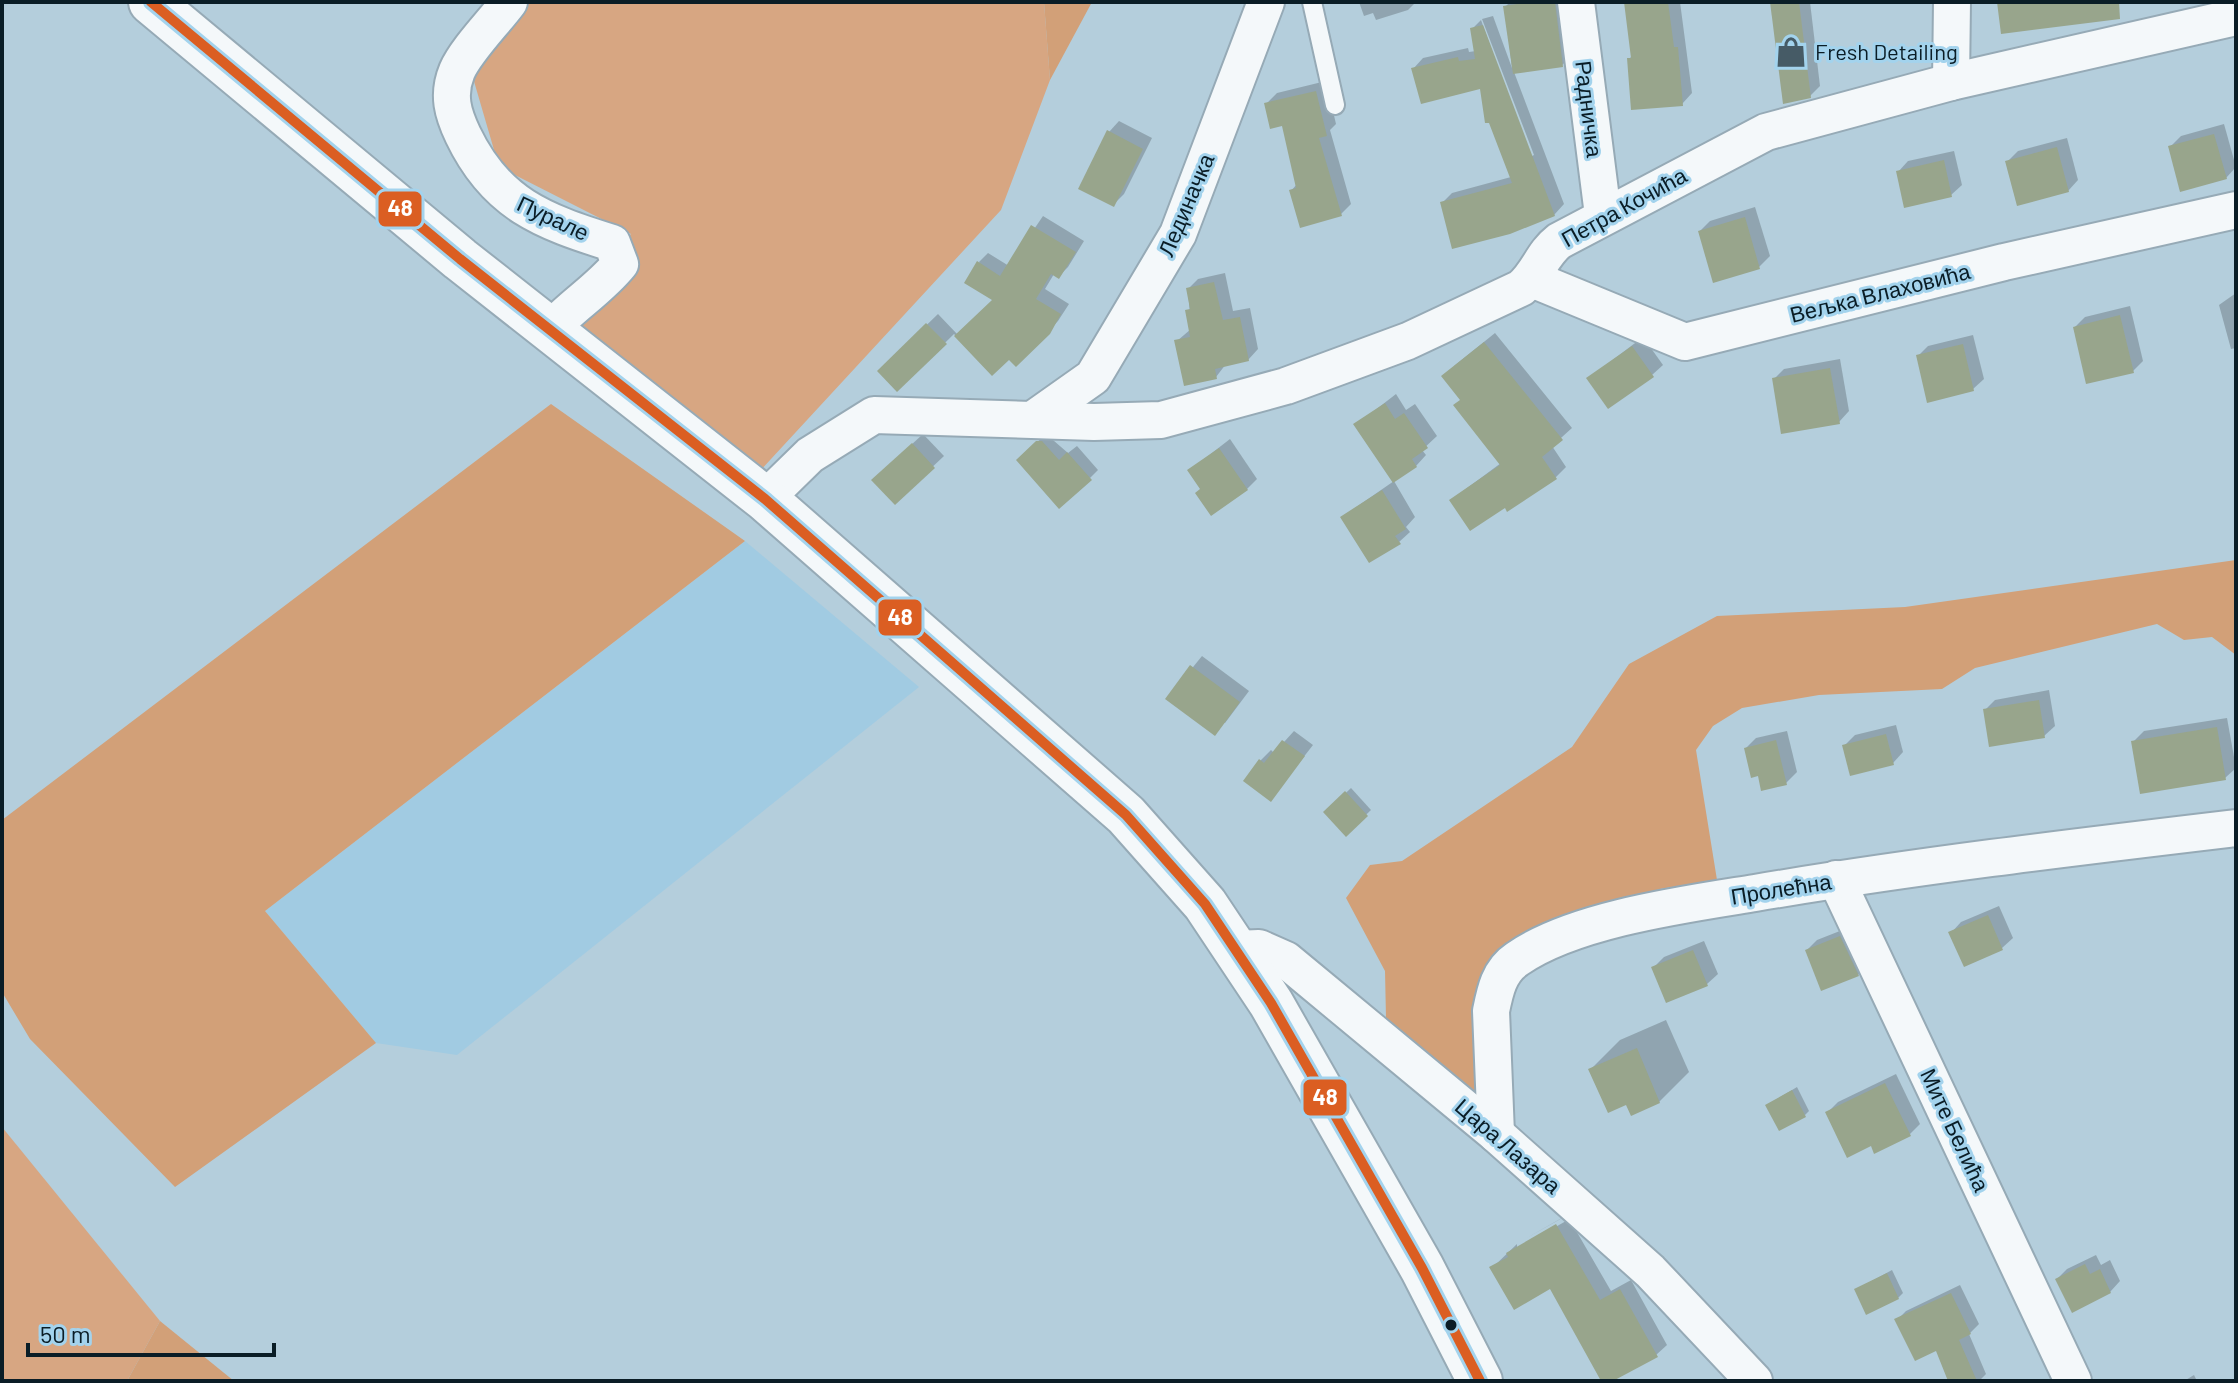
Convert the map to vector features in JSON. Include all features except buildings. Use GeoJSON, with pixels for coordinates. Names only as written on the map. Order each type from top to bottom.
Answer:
{"type":"FeatureCollection","features":[{"type":"Feature","properties":{"kind":"main road"},"geometry":{"type":"LineString","coordinates":[[151,2],[549,331],[765,499],[1126,815],[1175,868],[1237,949],[1422,1268],[1480,1381]]}},
{"type":"Feature","properties":{"kind":"street","name":"Пурале"},"geometry":{"type":"LineString","coordinates":[[509,2],[457,71],[450,108],[479,167],[517,205],[571,230],[612,243],[620,264],[603,286],[565,313],[549,331]]}},
{"type":"Feature","properties":{"kind":"street","name":"Лединачка"},"geometry":{"type":"LineString","coordinates":[[1035,418],[1093,377],[1178,234],[1266,2]]}},
{"type":"Feature","properties":{"kind":"street","name":"Радничка"},"geometry":{"type":"LineString","coordinates":[[1576,2],[1603,215]]}},
{"type":"Feature","properties":{"kind":"street"},"geometry":{"type":"LineString","coordinates":[[1951,82],[1952,2]]}},
{"type":"Feature","properties":{"kind":"street","name":"Петра Кочића"},"geometry":{"type":"LineString","coordinates":[[765,499],[810,455],[858,421],[874,415],[1094,422],[1161,420],[1286,386],[1408,341],[1521,288],[1532,279],[1548,249],[1603,215],[1766,132],[1951,82],[2236,17]]}},
{"type":"Feature","properties":{"kind":"street","name":"Вељка Влаховића"},"geometry":{"type":"LineString","coordinates":[[1532,279],[1685,342],[2004,262],[2236,210]]}},
{"type":"Feature","properties":{"kind":"street","name":"Пролећна"},"geometry":{"type":"LineString","coordinates":[[1496,1134],[1491,1011],[1500,978],[1518,957],[1549,943],[1648,910],[1836,879],[2236,828]]}},
{"type":"Feature","properties":{"kind":"street","name":"Мите Белића"},"geometry":{"type":"LineString","coordinates":[[1836,879],[2073,1381]]}},
{"type":"Feature","properties":{"kind":"street","name":"Цара Лазара"},"geometry":{"type":"LineString","coordinates":[[1237,949],[1259,948],[1286,960],[1496,1134],[1650,1271],[1754,1381]]}},
{"type":"Feature","properties":{"kind":"lane"},"geometry":{"type":"LineString","coordinates":[[1312,2],[1335,105]]}},
{"type":"Feature","properties":{"kind":"shaded area"},"geometry":{"type":"Polygon","coordinates":[[[518,2],[1044,2],[1050,80],[1001,210],[758,473],[554,307],[631,234],[499,167],[471,71],[518,2]]]}},
{"type":"Feature","properties":{"kind":"shaded area"},"geometry":{"type":"Polygon","coordinates":[[[1044,2],[1092,2],[1050,80],[1044,2]]]}},
{"type":"Feature","properties":{"kind":"shaded area"},"geometry":{"type":"Polygon","coordinates":[[[551,404],[745,541],[265,911],[376,1043],[175,1187],[30,1039],[2,992],[2,820],[551,404]]]}},
{"type":"Feature","properties":{"kind":"shaded area"},"geometry":{"type":"Polygon","coordinates":[[[745,541],[919,687],[457,1055],[376,1043],[265,911],[745,541]]]}},
{"type":"Feature","properties":{"kind":"shaded area"},"geometry":{"type":"Polygon","coordinates":[[[2236,560],[2236,655],[2212,637],[2184,640],[2157,624],[1975,668],[1942,689],[1819,695],[1742,708],[1713,726],[1696,750],[1717,880],[1660,889],[1497,951],[1483,978],[1485,1092],[1464,1089],[1386,1018],[1385,971],[1346,898],[1370,865],[1402,861],[1572,747],[1629,664],[1717,616],[1905,607],[2236,560]]]}},
{"type":"Feature","properties":{"kind":"shaded area"},"geometry":{"type":"Polygon","coordinates":[[[2,1127],[160,1321],[127,1381],[2,1381],[2,1127]]]}},
{"type":"Feature","properties":{"kind":"shaded area"},"geometry":{"type":"Polygon","coordinates":[[[160,1321],[234,1381],[127,1381],[160,1321]]]}},
{"type":"Feature","properties":{"kind":"transit line","name":"48"},"geometry":{"type":"LineString","coordinates":[[151,2],[460,259],[765,499],[1126,815],[1205,904],[1271,1003],[1422,1268],[1480,1381]]}},
{"type":"Feature","properties":{"kind":"place","name":"Fresh Detailing"},"geometry":{"type":"Point","coordinates":[1791,52]}}]}
